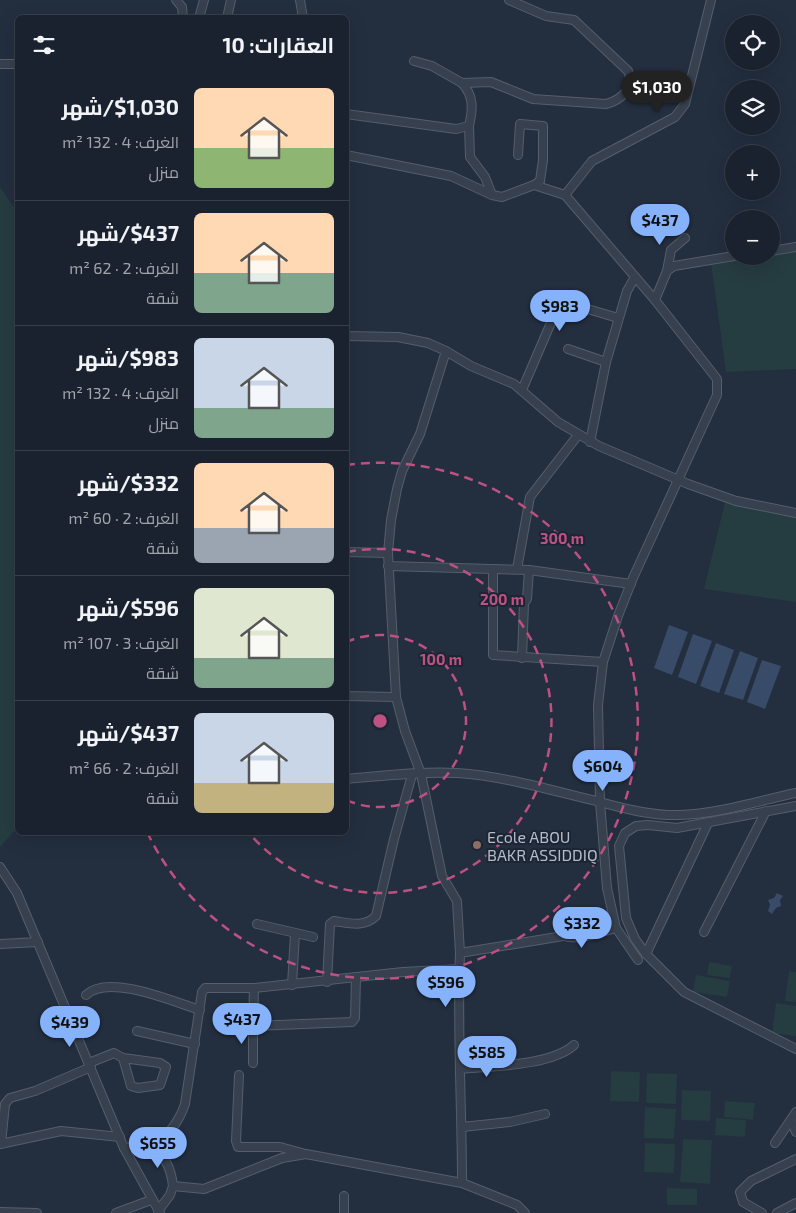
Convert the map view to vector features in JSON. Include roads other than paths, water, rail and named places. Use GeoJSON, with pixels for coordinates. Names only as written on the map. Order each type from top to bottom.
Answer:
{"type":"FeatureCollection","features":[{"type":"Feature","properties":{"kind":"street"},"geometry":{"type":"LineString","coordinates":[[176,0],[182,7],[183,15]]}},
{"type":"Feature","properties":{"kind":"street"},"geometry":{"type":"LineString","coordinates":[[228,15],[231,0]]}},
{"type":"Feature","properties":{"kind":"street"},"geometry":{"type":"LineString","coordinates":[[300,0],[302,15]]}},
{"type":"Feature","properties":{"kind":"street"},"geometry":{"type":"LineString","coordinates":[[462,83],[491,82],[533,99],[606,104],[614,102],[628,90],[630,78],[628,71],[574,20],[546,16],[509,0]]}},
{"type":"Feature","properties":{"kind":"street"},"geometry":{"type":"LineString","coordinates":[[565,195],[592,161],[676,116],[681,110],[685,104],[711,0]]}},
{"type":"Feature","properties":{"kind":"street"},"geometry":{"type":"LineString","coordinates":[[200,15],[203,1]]}},
{"type":"Feature","properties":{"kind":"street"},"geometry":{"type":"LineString","coordinates":[[414,61],[432,66],[462,83],[469,90],[473,109],[469,126],[470,157],[485,177],[492,194]]}},
{"type":"Feature","properties":{"kind":"street"},"geometry":{"type":"LineString","coordinates":[[0,64],[15,64]]}},
{"type":"Feature","properties":{"kind":"street"},"geometry":{"type":"LineString","coordinates":[[349,114],[456,129],[469,126]]}},
{"type":"Feature","properties":{"kind":"street"},"geometry":{"type":"LineString","coordinates":[[349,156],[451,176],[502,197],[534,185],[541,177],[543,126],[520,124],[518,155]]}},
{"type":"Feature","properties":{"kind":"street"},"geometry":{"type":"LineString","coordinates":[[534,185],[565,195],[655,300],[719,384],[717,394],[631,584],[603,662],[598,705],[600,802],[607,888],[616,928],[638,960]]}},
{"type":"Feature","properties":{"kind":"street"},"geometry":{"type":"LineString","coordinates":[[655,300],[667,271],[671,250],[685,238]]}},
{"type":"Feature","properties":{"kind":"street"},"geometry":{"type":"LineString","coordinates":[[780,250],[796,247]]}},
{"type":"Feature","properties":{"kind":"street"},"geometry":{"type":"LineString","coordinates":[[667,271],[678,263],[725,257]]}},
{"type":"Feature","properties":{"kind":"street"},"geometry":{"type":"LineString","coordinates":[[590,442],[606,362],[618,318],[627,291],[635,277]]}},
{"type":"Feature","properties":{"kind":"street"},"geometry":{"type":"LineString","coordinates":[[522,390],[560,304],[564,302],[618,318]]}},
{"type":"Feature","properties":{"kind":"street"},"geometry":{"type":"LineString","coordinates":[[349,336],[413,339],[446,351],[470,366],[514,384],[540,407],[590,442],[736,502],[796,513]]}},
{"type":"Feature","properties":{"kind":"street"},"geometry":{"type":"LineString","coordinates":[[568,349],[606,362]]}},
{"type":"Feature","properties":{"kind":"street"},"geometry":{"type":"LineString","coordinates":[[446,351],[420,434],[402,472],[397,489],[391,520],[388,566],[396,698],[404,730],[421,774],[442,876],[457,901],[460,953],[457,1007],[461,1051],[462,1183]]}},
{"type":"Feature","properties":{"kind":"street"},"geometry":{"type":"LineString","coordinates":[[517,569],[530,497],[578,435]]}},
{"type":"Feature","properties":{"kind":"street"},"geometry":{"type":"LineString","coordinates":[[349,552],[388,553]]}},
{"type":"Feature","properties":{"kind":"street"},"geometry":{"type":"LineString","coordinates":[[388,566],[517,569],[631,584]]}},
{"type":"Feature","properties":{"kind":"street"},"geometry":{"type":"LineString","coordinates":[[493,569],[491,652],[495,656],[603,662]]}},
{"type":"Feature","properties":{"kind":"street"},"geometry":{"type":"LineString","coordinates":[[522,658],[524,603],[527,598],[529,570]]}},
{"type":"Feature","properties":{"kind":"street"},"geometry":{"type":"LineString","coordinates":[[349,696],[396,698]]}},
{"type":"Feature","properties":{"kind":"street"},"geometry":{"type":"LineString","coordinates":[[349,779],[458,773],[506,781],[660,814],[679,815],[716,810],[796,793]]}},
{"type":"Feature","properties":{"kind":"street"},"geometry":{"type":"LineString","coordinates":[[327,982],[330,924],[334,921],[360,924],[369,922],[376,916],[412,774]]}},
{"type":"Feature","properties":{"kind":"street"},"geometry":{"type":"LineString","coordinates":[[796,806],[678,828],[648,825],[636,826],[625,833],[618,846],[626,918],[635,939],[646,954],[684,992],[796,1049]]}},
{"type":"Feature","properties":{"kind":"street"},"geometry":{"type":"LineString","coordinates":[[704,932],[766,811]]}},
{"type":"Feature","properties":{"kind":"street"},"geometry":{"type":"LineString","coordinates":[[646,954],[708,823]]}},
{"type":"Feature","properties":{"kind":"street"},"geometry":{"type":"LineString","coordinates":[[0,867],[17,893],[124,1148],[159,1212],[170,1195],[172,1186],[169,1165],[162,1155],[152,1147],[145,1145],[124,1148]]}},
{"type":"Feature","properties":{"kind":"street"},"geometry":{"type":"LineString","coordinates":[[257,924],[313,937]]}},
{"type":"Feature","properties":{"kind":"street"},"geometry":{"type":"LineString","coordinates":[[460,953],[563,936],[571,938],[587,937],[598,931],[616,928]]}},
{"type":"Feature","properties":{"kind":"street"},"geometry":{"type":"LineString","coordinates":[[292,985],[295,934]]}},
{"type":"Feature","properties":{"kind":"street"},"geometry":{"type":"LineString","coordinates":[[0,944],[38,942]]}},
{"type":"Feature","properties":{"kind":"street"},"geometry":{"type":"LineString","coordinates":[[152,1147],[160,1142],[181,1116],[186,1104],[202,992],[205,988],[254,988],[327,982],[356,977],[459,969]]}},
{"type":"Feature","properties":{"kind":"street"},"geometry":{"type":"LineString","coordinates":[[253,1026],[355,1022],[356,977]]}},
{"type":"Feature","properties":{"kind":"street"},"geometry":{"type":"LineString","coordinates":[[86,995],[92,989],[99,987],[138,990],[200,1010]]}},
{"type":"Feature","properties":{"kind":"street"},"geometry":{"type":"LineString","coordinates":[[253,1063],[254,988]]}},
{"type":"Feature","properties":{"kind":"street"},"geometry":{"type":"LineString","coordinates":[[137,1031],[195,1044]]}},
{"type":"Feature","properties":{"kind":"street"},"geometry":{"type":"LineString","coordinates":[[460,1069],[534,1061],[558,1056],[574,1045]]}},
{"type":"Feature","properties":{"kind":"street"},"geometry":{"type":"LineString","coordinates":[[120,1137],[61,1131],[0,1144],[5,1104],[10,1098],[35,1091],[114,1053],[123,1058],[150,1060],[164,1064],[166,1067],[161,1084],[157,1087],[132,1086],[123,1058]]}},
{"type":"Feature","properties":{"kind":"street"},"geometry":{"type":"LineString","coordinates":[[239,1076],[236,1141],[238,1147],[280,1147],[306,1154],[462,1183],[517,1205],[525,1213]]}},
{"type":"Feature","properties":{"kind":"street"},"geometry":{"type":"LineString","coordinates":[[775,1143],[796,1112]]}},
{"type":"Feature","properties":{"kind":"street"},"geometry":{"type":"LineString","coordinates":[[462,1127],[510,1122],[545,1114]]}},
{"type":"Feature","properties":{"kind":"street"},"geometry":{"type":"LineString","coordinates":[[790,1120],[796,1132]]}},
{"type":"Feature","properties":{"kind":"street"},"geometry":{"type":"LineString","coordinates":[[172,1186],[204,1189],[282,1158],[306,1154]]}},
{"type":"Feature","properties":{"kind":"street"},"geometry":{"type":"LineString","coordinates":[[762,1213],[743,1202],[740,1192],[751,1181],[796,1159]]}},
{"type":"Feature","properties":{"kind":"street"},"geometry":{"type":"LineString","coordinates":[[344,1196],[344,1213]]}},
{"type":"Feature","properties":{"kind":"street"},"geometry":{"type":"LineString","coordinates":[[116,1213],[151,1200]]}},
{"type":"Feature","properties":{"kind":"street"},"geometry":{"type":"LineString","coordinates":[[777,1213],[796,1203]]}},
{"type":"Feature","properties":{"kind":"street"},"geometry":{"type":"LineString","coordinates":[[0,1212],[37,1213]]}},
{"type":"Feature","properties":{"kind":"water"},"geometry":{"type":"Polygon","coordinates":[[[669,625],[688,632],[672,675],[654,668],[669,625]]]}},
{"type":"Feature","properties":{"kind":"water"},"geometry":{"type":"Polygon","coordinates":[[[693,634],[712,641],[696,684],[678,677],[693,634]]]}},
{"type":"Feature","properties":{"kind":"water"},"geometry":{"type":"Polygon","coordinates":[[[716,643],[734,650],[719,693],[700,686],[716,643]]]}},
{"type":"Feature","properties":{"kind":"water"},"geometry":{"type":"Polygon","coordinates":[[[740,651],[758,658],[743,700],[724,694],[740,651]]]}},
{"type":"Feature","properties":{"kind":"water"},"geometry":{"type":"Polygon","coordinates":[[[762,660],[781,666],[765,709],[747,702],[762,660]]]}},
{"type":"Feature","properties":{"kind":"water"},"geometry":{"type":"Polygon","coordinates":[[[777,893],[783,896],[780,900],[781,906],[776,908],[772,914],[768,911],[770,905],[768,900],[774,898],[777,893]]]}},
{"type":"Feature","properties":{"kind":"place","name":"Ecole ABOU BAKR ASSIDDIQ"},"geometry":{"type":"Point","coordinates":[477,845]}}]}
